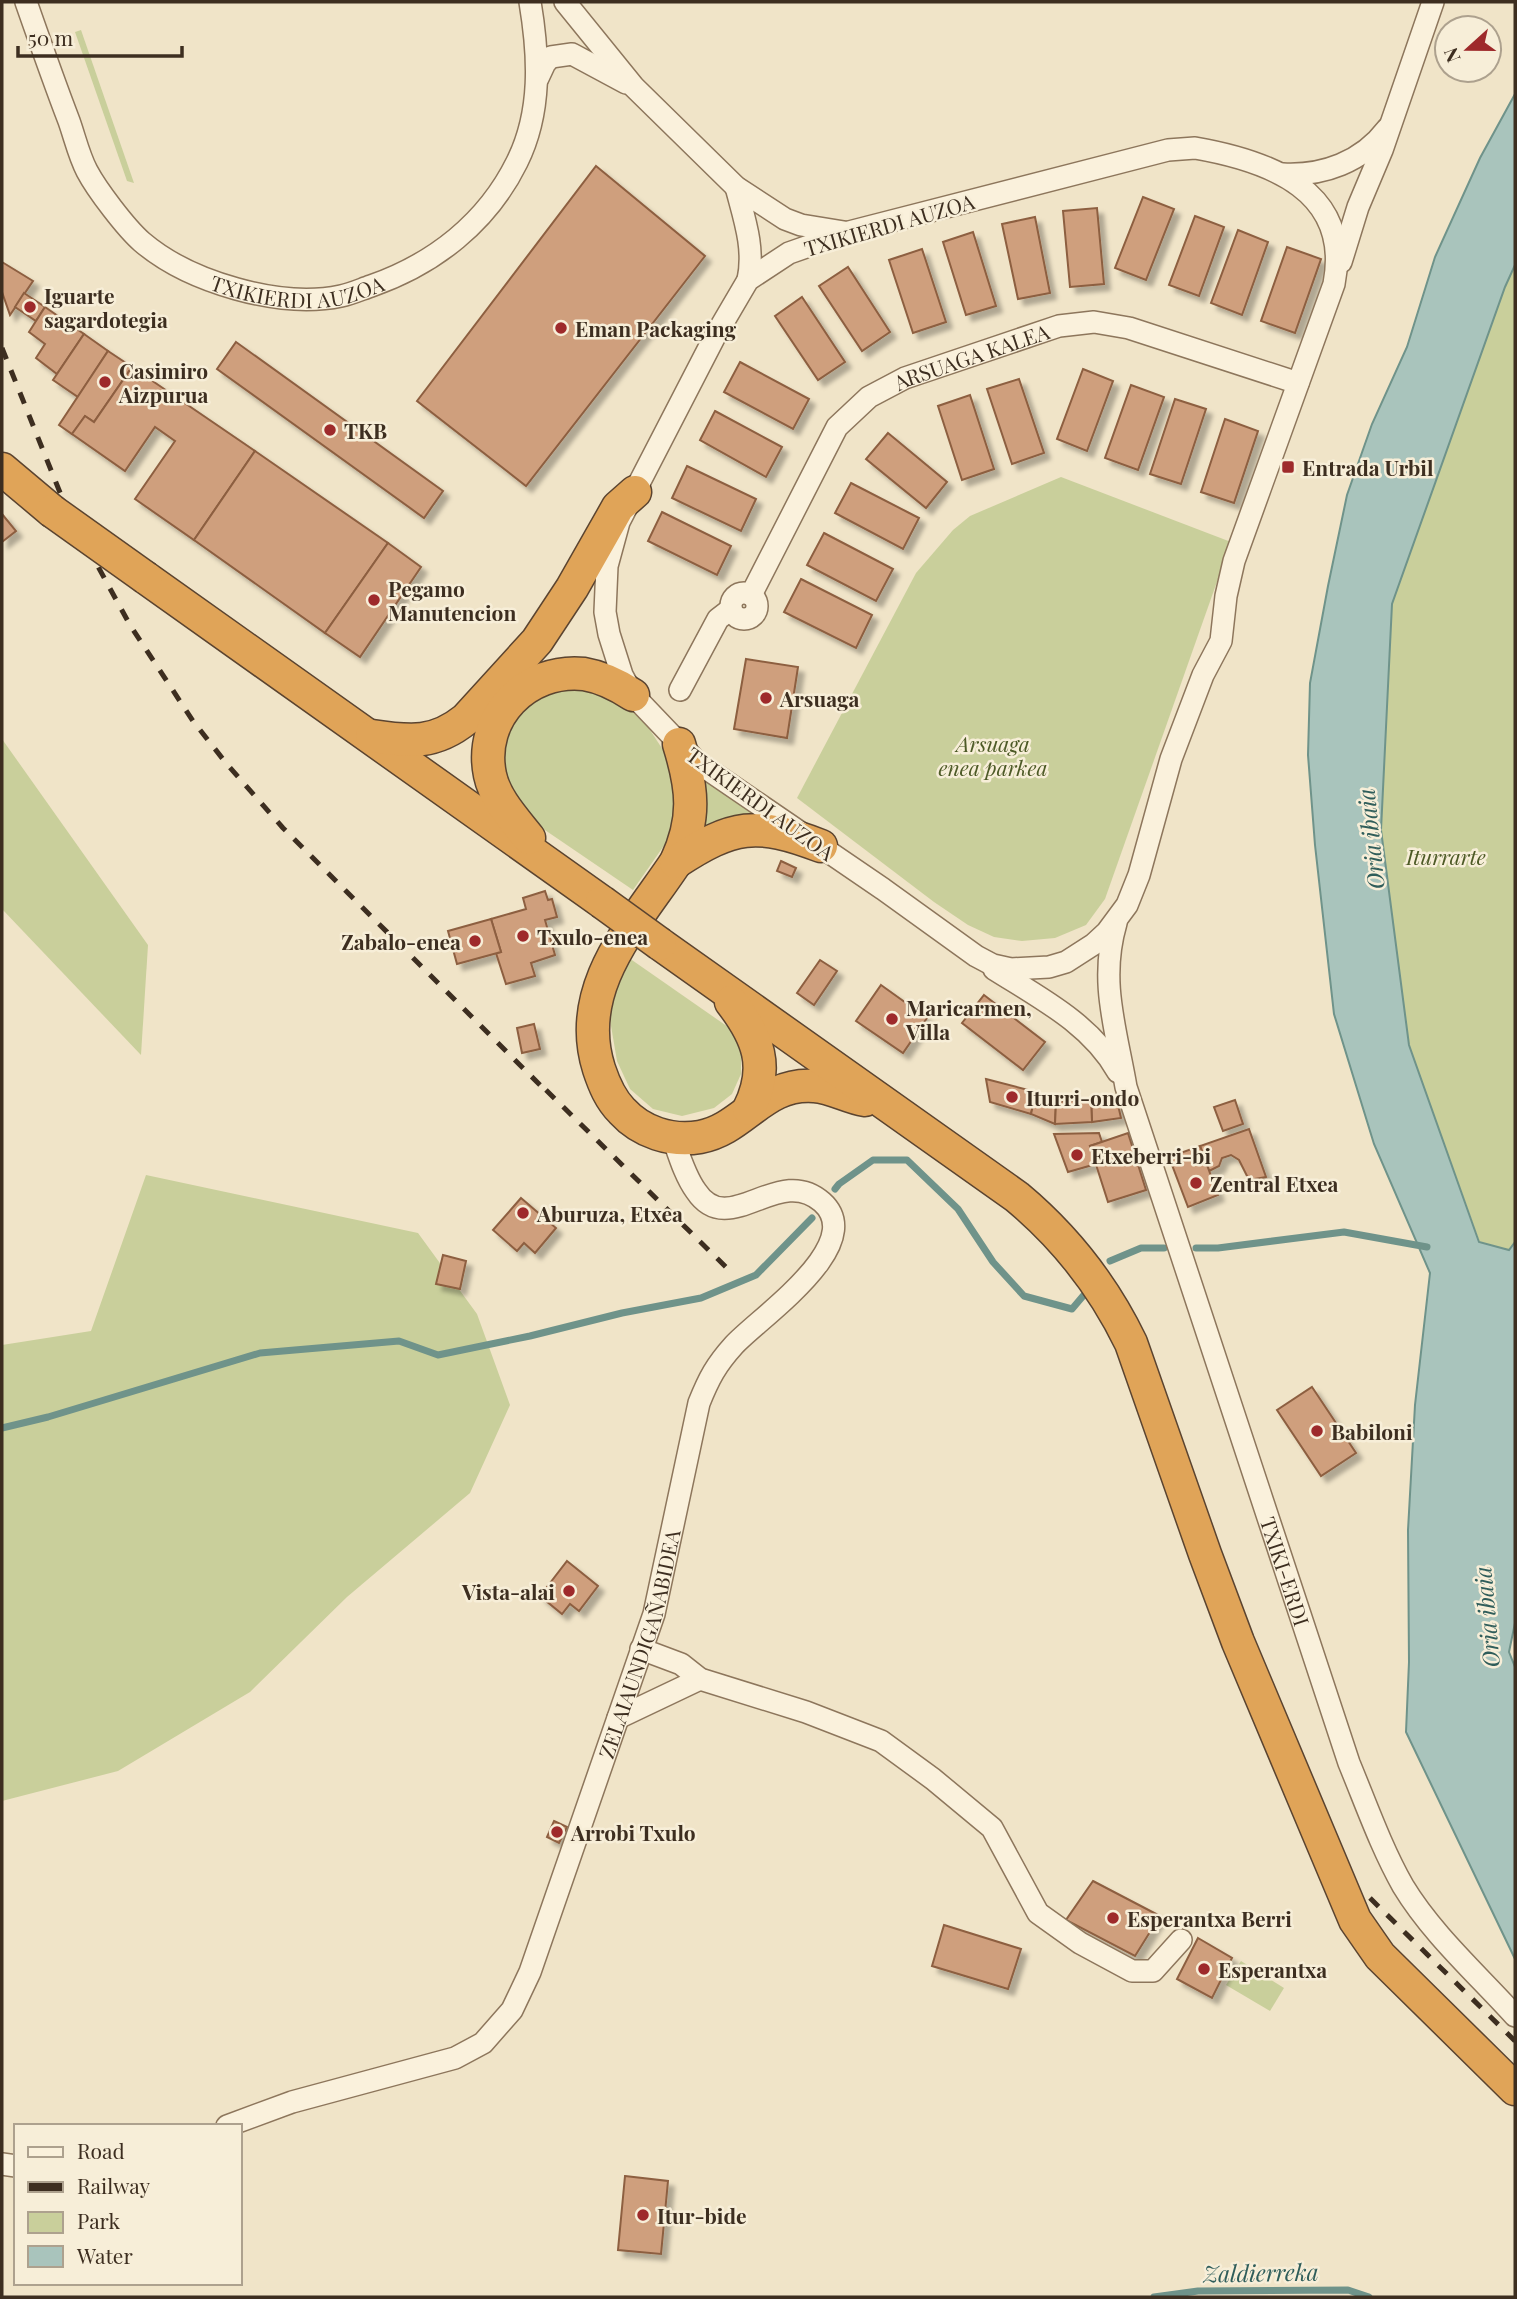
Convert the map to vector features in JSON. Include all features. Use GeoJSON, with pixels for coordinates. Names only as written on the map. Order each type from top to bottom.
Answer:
{"type":"FeatureCollection","features":[{"type":"Feature","properties":{"kind":"highway"},"geometry":{"type":"LineString","coordinates":[[2,469],[52,511],[887,1104],[1035,1212],[1073,1250],[1105,1294],[1131,1343],[1238,1642],[1355,1920],[1370,1944],[1386,1962],[1515,2089]]}},
{"type":"Feature","properties":{"kind":"highway"},"geometry":{"type":"LineString","coordinates":[[368,736],[406,741],[430,739],[467,719],[537,641],[572,588],[618,507],[635,492]]}},
{"type":"Feature","properties":{"kind":"highway"},"geometry":{"type":"LineString","coordinates":[[549,864],[504,805],[491,776],[489,745],[499,716],[506,704],[528,685],[555,675],[584,674],[599,677],[633,695]]}},
{"type":"Feature","properties":{"kind":"highway"},"geometry":{"type":"LineString","coordinates":[[679,744],[690,779],[691,813],[688,830],[676,862],[610,960],[596,999],[593,1040],[597,1061],[610,1096],[631,1120],[651,1131],[673,1138],[713,1134],[772,1095],[792,1088],[813,1086],[836,1090],[853,1098],[887,1104]]}},
{"type":"Feature","properties":{"kind":"highway"},"geometry":{"type":"LineString","coordinates":[[676,862],[716,838],[747,830],[782,833],[821,846]]}},
{"type":"Feature","properties":{"kind":"highway"},"geometry":{"type":"LineString","coordinates":[[716,983],[746,1021],[757,1044],[760,1058],[758,1084],[749,1109]]}},
{"type":"Feature","properties":{"kind":"street","name":"TXIKIERDI AUZOA"},"geometry":{"type":"LineString","coordinates":[[26,2],[88,172],[142,242],[184,269],[217,283],[255,294],[292,299],[341,296],[392,278],[438,253],[476,222],[517,162],[530,127],[536,102],[537,80],[535,33],[530,2]]}},
{"type":"Feature","properties":{"kind":"street"},"geometry":{"type":"LineString","coordinates":[[565,2],[634,87],[736,187],[785,219],[801,225],[849,232]]}},
{"type":"Feature","properties":{"kind":"street"},"geometry":{"type":"LineString","coordinates":[[1390,124],[1433,2]]}},
{"type":"Feature","properties":{"kind":"street"},"geometry":{"type":"LineString","coordinates":[[537,80],[551,57],[572,54],[634,87]]}},
{"type":"Feature","properties":{"kind":"street","name":"TXIKIERDI AUZOA"},"geometry":{"type":"LineString","coordinates":[[1281,174],[1300,175],[1336,168],[1360,155],[1390,124]]}},
{"type":"Feature","properties":{"kind":"street","name":"TXIKIERDI AUZOA"},"geometry":{"type":"LineString","coordinates":[[1334,284],[1337,251],[1328,220],[1309,192],[1281,174],[1228,154],[1195,148],[1168,150],[849,232],[789,253],[748,280],[714,338],[619,522],[607,566],[605,589],[609,634],[622,675],[633,695],[697,762],[976,956],[993,965],[1011,969],[1049,967],[1081,954],[1117,919],[1127,905],[1139,875],[1171,759],[1203,675],[1221,641],[1226,596],[1234,561],[1334,284],[1358,207],[1390,124]]}},
{"type":"Feature","properties":{"kind":"street"},"geometry":{"type":"LineString","coordinates":[[736,187],[750,241],[748,280]]}},
{"type":"Feature","properties":{"kind":"street","name":"ARSUAGA KALEA"},"geometry":{"type":"LineString","coordinates":[[680,690],[718,619],[731,608],[734,596],[741,593],[751,595],[837,427],[869,397],[905,378],[1059,326],[1094,323],[1129,328],[1298,383]]}},
{"type":"Feature","properties":{"kind":"street"},"geometry":{"type":"LineString","coordinates":[[1117,919],[1107,975],[1126,1087]]}},
{"type":"Feature","properties":{"kind":"street"},"geometry":{"type":"LineString","coordinates":[[976,956],[1061,1012],[1095,1039],[1108,1054],[1126,1087]]}},
{"type":"Feature","properties":{"kind":"street","name":"TXIKI-ERDI"},"geometry":{"type":"LineString","coordinates":[[1126,1087],[1349,1763],[1387,1855],[1424,1916],[1515,2016]]}},
{"type":"Feature","properties":{"kind":"street","name":"ZELAIAUNDIGAÑABIDEA"},"geometry":{"type":"LineString","coordinates":[[232,2124],[292,2102],[455,2058],[483,2043],[512,2010],[530,1972],[654,1614],[699,1403],[713,1370],[736,1343],[787,1298],[823,1257],[835,1232],[831,1210],[818,1199],[798,1192],[779,1191],[732,1209],[713,1207],[696,1193],[682,1165],[673,1138]]}},
{"type":"Feature","properties":{"kind":"street"},"geometry":{"type":"LineString","coordinates":[[641,1649],[681,1664],[700,1679],[806,1712],[881,1741],[933,1779],[992,1828],[1038,1913],[1080,1943],[1132,1971],[1153,1971],[1181,1940]]}},
{"type":"Feature","properties":{"kind":"street"},"geometry":{"type":"LineString","coordinates":[[618,1718],[700,1679]]}},
{"type":"Feature","properties":{"kind":"green space"},"geometry":{"type":"Polygon","coordinates":[[[81,30],[134,183],[127,181],[75,32],[81,30]]]}},
{"type":"Feature","properties":{"kind":"green space","name":"Iturrarte"},"geometry":{"type":"Polygon","coordinates":[[[1515,265],[1515,1242],[1509,1250],[1480,1243],[1409,1045],[1381,830],[1392,604],[1515,265]]]}},
{"type":"Feature","properties":{"kind":"green space","name":"Arsuaga enea parkea"},"geometry":{"type":"Polygon","coordinates":[[[1061,477],[1231,542],[1105,899],[1086,925],[1055,938],[1022,941],[994,937],[968,925],[797,798],[916,573],[953,530],[970,516],[1061,477]]]}},
{"type":"Feature","properties":{"kind":"green space"},"geometry":{"type":"Polygon","coordinates":[[[564,686],[591,688],[617,698],[646,724],[667,756],[678,800],[670,837],[633,890],[539,826],[512,793],[502,764],[503,740],[517,713],[538,693],[564,686]]]}},
{"type":"Feature","properties":{"kind":"green space"},"geometry":{"type":"Polygon","coordinates":[[[2,739],[148,945],[141,1055],[2,909],[2,739]]]}},
{"type":"Feature","properties":{"kind":"green space"},"geometry":{"type":"Polygon","coordinates":[[[699,777],[762,820],[692,841],[699,777]]]}},
{"type":"Feature","properties":{"kind":"green space"},"geometry":{"type":"Polygon","coordinates":[[[629,958],[731,1029],[741,1053],[741,1074],[732,1094],[714,1108],[682,1116],[653,1109],[630,1089],[617,1061],[610,1020],[615,986],[629,958]]]}},
{"type":"Feature","properties":{"kind":"green space"},"geometry":{"type":"Polygon","coordinates":[[[146,1175],[418,1233],[477,1314],[510,1405],[470,1493],[347,1597],[250,1692],[118,1771],[2,1801],[2,1345],[91,1331],[146,1175]]]}},
{"type":"Feature","properties":{"kind":"green space"},"geometry":{"type":"Polygon","coordinates":[[[1241,1961],[1284,1988],[1270,2011],[1226,1985],[1241,1961]]]}},
{"type":"Feature","properties":{"kind":"water","name":"Oria ibaia"},"geometry":{"type":"Polygon","coordinates":[[[1515,94],[1515,265],[1392,604],[1381,830],[1409,1045],[1479,1242],[1509,1250],[1515,1242],[1515,1623],[1509,1652],[1515,1667],[1515,1959],[1406,1732],[1409,1662],[1408,1530],[1415,1405],[1430,1273],[1374,1144],[1334,1014],[1308,755],[1310,683],[1347,495],[1372,424],[1407,347],[1435,257],[1480,158],[1515,94]]]}},
{"type":"Feature","properties":{"kind":"building","name":"Eman Packaging"},"geometry":{"type":"Polygon","coordinates":[[[596,166],[705,256],[526,486],[417,401],[596,166]]]}},
{"type":"Feature","properties":{"kind":"building"},"geometry":{"type":"Polygon","coordinates":[[[1143,197],[1174,209],[1146,280],[1115,268],[1143,197]]]}},
{"type":"Feature","properties":{"kind":"building"},"geometry":{"type":"Polygon","coordinates":[[[1097,208],[1104,284],[1070,287],[1063,211],[1097,208]]]}},
{"type":"Feature","properties":{"kind":"building"},"geometry":{"type":"Polygon","coordinates":[[[1195,216],[1224,227],[1199,296],[1169,285],[1195,216]]]}},
{"type":"Feature","properties":{"kind":"building"},"geometry":{"type":"Polygon","coordinates":[[[1035,217],[1050,293],[1018,299],[1002,224],[1035,217]]]}},
{"type":"Feature","properties":{"kind":"building"},"geometry":{"type":"Polygon","coordinates":[[[1238,230],[1268,242],[1242,315],[1211,303],[1238,230]]]}},
{"type":"Feature","properties":{"kind":"building"},"geometry":{"type":"Polygon","coordinates":[[[973,232],[996,306],[966,315],[943,242],[973,232]]]}},
{"type":"Feature","properties":{"kind":"building"},"geometry":{"type":"Polygon","coordinates":[[[1287,247],[1321,259],[1295,333],[1261,321],[1287,247]]]}},
{"type":"Feature","properties":{"kind":"building"},"geometry":{"type":"Polygon","coordinates":[[[922,249],[946,322],[913,333],[889,260],[922,249]]]}},
{"type":"Feature","properties":{"kind":"building"},"geometry":{"type":"Polygon","coordinates":[[[2,262],[33,281],[10,315],[2,292],[2,262]]]}},
{"type":"Feature","properties":{"kind":"building"},"geometry":{"type":"Polygon","coordinates":[[[848,267],[890,332],[862,351],[819,286],[848,267]]]}},
{"type":"Feature","properties":{"kind":"building","name":"Iguarte sagardotegia"},"geometry":{"type":"Polygon","coordinates":[[[24,293],[45,307],[36,321],[15,307],[24,293]]]}},
{"type":"Feature","properties":{"kind":"building"},"geometry":{"type":"Polygon","coordinates":[[[802,297],[845,362],[818,380],[775,316],[802,297]]]}},
{"type":"Feature","properties":{"kind":"building"},"geometry":{"type":"Polygon","coordinates":[[[45,307],[84,334],[57,374],[36,358],[45,344],[29,332],[45,307]]]}},
{"type":"Feature","properties":{"kind":"building"},"geometry":{"type":"Polygon","coordinates":[[[84,334],[108,351],[78,397],[53,380],[84,334]]]}},
{"type":"Feature","properties":{"kind":"building","name":"TKB"},"geometry":{"type":"Polygon","coordinates":[[[236,342],[443,491],[424,518],[217,369],[236,342]]]}},
{"type":"Feature","properties":{"kind":"building","name":"Casimiro Aizpurua"},"geometry":{"type":"Polygon","coordinates":[[[108,351],[132,367],[94,422],[85,416],[72,434],[59,425],[108,351]]]}},
{"type":"Feature","properties":{"kind":"building"},"geometry":{"type":"Polygon","coordinates":[[[740,362],[809,399],[793,429],[724,392],[740,362]]]}},
{"type":"Feature","properties":{"kind":"building"},"geometry":{"type":"Polygon","coordinates":[[[132,367],[255,451],[194,540],[135,499],[175,441],[155,427],[125,471],[72,434],[85,416],[94,422],[132,367]]]}},
{"type":"Feature","properties":{"kind":"building"},"geometry":{"type":"Polygon","coordinates":[[[1083,369],[1113,381],[1087,451],[1057,439],[1083,369]]]}},
{"type":"Feature","properties":{"kind":"building"},"geometry":{"type":"Polygon","coordinates":[[[1019,379],[1044,453],[1012,464],[987,389],[1019,379]]]}},
{"type":"Feature","properties":{"kind":"building"},"geometry":{"type":"Polygon","coordinates":[[[1131,385],[1164,397],[1138,470],[1105,458],[1131,385]]]}},
{"type":"Feature","properties":{"kind":"building"},"geometry":{"type":"Polygon","coordinates":[[[970,395],[994,469],[962,480],[938,406],[970,395]]]}},
{"type":"Feature","properties":{"kind":"building"},"geometry":{"type":"Polygon","coordinates":[[[1175,399],[1206,409],[1181,484],[1150,474],[1175,399]]]}},
{"type":"Feature","properties":{"kind":"building"},"geometry":{"type":"Polygon","coordinates":[[[715,411],[782,447],[766,477],[700,440],[715,411]]]}},
{"type":"Feature","properties":{"kind":"building"},"geometry":{"type":"Polygon","coordinates":[[[1225,419],[1258,431],[1234,503],[1201,492],[1225,419]]]}},
{"type":"Feature","properties":{"kind":"building"},"geometry":{"type":"Polygon","coordinates":[[[888,433],[947,482],[926,508],[866,459],[888,433]]]}},
{"type":"Feature","properties":{"kind":"building"},"geometry":{"type":"Polygon","coordinates":[[[255,451],[388,543],[325,633],[194,540],[255,451]]]}},
{"type":"Feature","properties":{"kind":"building"},"geometry":{"type":"Polygon","coordinates":[[[687,466],[756,499],[741,531],[672,498],[687,466]]]}},
{"type":"Feature","properties":{"kind":"building"},"geometry":{"type":"Polygon","coordinates":[[[851,483],[919,518],[903,549],[835,513],[851,483]]]}},
{"type":"Feature","properties":{"kind":"building"},"geometry":{"type":"Polygon","coordinates":[[[662,512],[731,546],[717,575],[648,541],[662,512]]]}},
{"type":"Feature","properties":{"kind":"building"},"geometry":{"type":"Polygon","coordinates":[[[2,514],[16,531],[2,542],[2,514]]]}},
{"type":"Feature","properties":{"kind":"building"},"geometry":{"type":"Polygon","coordinates":[[[824,533],[893,569],[876,601],[807,565],[824,533]]]}},
{"type":"Feature","properties":{"kind":"building","name":"Pegamo Manutencion"},"geometry":{"type":"Polygon","coordinates":[[[388,543],[421,567],[360,657],[325,633],[388,543]]]}},
{"type":"Feature","properties":{"kind":"building"},"geometry":{"type":"Polygon","coordinates":[[[801,579],[872,615],[856,648],[784,612],[801,579]]]}},
{"type":"Feature","properties":{"kind":"building","name":"Arsuaga"},"geometry":{"type":"Polygon","coordinates":[[[746,659],[798,667],[787,738],[734,729],[746,659]]]}},
{"type":"Feature","properties":{"kind":"building"},"geometry":{"type":"Polygon","coordinates":[[[781,861],[796,868],[792,877],[777,871],[781,861]]]}},
{"type":"Feature","properties":{"kind":"building","name":"Txulo-enea"},"geometry":{"type":"Polygon","coordinates":[[[545,891],[548,900],[552,899],[557,917],[545,920],[555,955],[531,963],[535,976],[506,984],[496,953],[501,952],[491,919],[526,909],[523,898],[545,891]]]}},
{"type":"Feature","properties":{"kind":"building","name":"Zabalo-enea"},"geometry":{"type":"Polygon","coordinates":[[[491,919],[501,952],[457,964],[448,931],[491,919]]]}},
{"type":"Feature","properties":{"kind":"building"},"geometry":{"type":"Polygon","coordinates":[[[820,960],[837,971],[814,1005],[797,993],[820,960]]]}},
{"type":"Feature","properties":{"kind":"building","name":"Maricarmen, Villa"},"geometry":{"type":"Polygon","coordinates":[[[881,985],[927,1018],[903,1053],[856,1021],[881,985]]]}},
{"type":"Feature","properties":{"kind":"building"},"geometry":{"type":"Polygon","coordinates":[[[984,995],[1045,1042],[1023,1070],[962,1023],[984,995]]]}},
{"type":"Feature","properties":{"kind":"building"},"geometry":{"type":"Polygon","coordinates":[[[534,1024],[540,1049],[522,1053],[517,1028],[534,1024]]]}},
{"type":"Feature","properties":{"kind":"building","name":"Iturri-ondo"},"geometry":{"type":"Polygon","coordinates":[[[986,1079],[1036,1092],[1031,1114],[990,1102],[986,1079]]]}},
{"type":"Feature","properties":{"kind":"building"},"geometry":{"type":"Polygon","coordinates":[[[1036,1092],[1056,1102],[1055,1124],[1031,1114],[1036,1092]]]}},
{"type":"Feature","properties":{"kind":"building"},"geometry":{"type":"Polygon","coordinates":[[[1116,1096],[1121,1118],[1092,1122],[1091,1099],[1116,1096]]]}},
{"type":"Feature","properties":{"kind":"building"},"geometry":{"type":"Polygon","coordinates":[[[1091,1099],[1092,1122],[1055,1124],[1056,1102],[1091,1099]]]}},
{"type":"Feature","properties":{"kind":"building"},"geometry":{"type":"Polygon","coordinates":[[[1235,1100],[1243,1124],[1223,1131],[1214,1107],[1235,1100]]]}},
{"type":"Feature","properties":{"kind":"building"},"geometry":{"type":"Polygon","coordinates":[[[1249,1129],[1266,1177],[1249,1180],[1239,1160],[1231,1155],[1222,1158],[1219,1166],[1209,1171],[1200,1146],[1249,1129]]]}},
{"type":"Feature","properties":{"kind":"building","name":"Etxeberri-bi"},"geometry":{"type":"Polygon","coordinates":[[[1099,1133],[1102,1142],[1090,1146],[1096,1164],[1068,1172],[1054,1134],[1099,1133]]]}},
{"type":"Feature","properties":{"kind":"building"},"geometry":{"type":"Polygon","coordinates":[[[1128,1133],[1146,1190],[1108,1202],[1090,1146],[1128,1133]]]}},
{"type":"Feature","properties":{"kind":"building","name":"Zentral Etxea"},"geometry":{"type":"Polygon","coordinates":[[[1200,1146],[1218,1195],[1188,1207],[1169,1157],[1200,1146]]]}},
{"type":"Feature","properties":{"kind":"building","name":"Aburuza, Etxea"},"geometry":{"type":"Polygon","coordinates":[[[521,1198],[556,1228],[535,1253],[524,1243],[517,1251],[493,1230],[521,1198]]]}},
{"type":"Feature","properties":{"kind":"building"},"geometry":{"type":"Polygon","coordinates":[[[443,1255],[466,1261],[460,1289],[436,1284],[443,1255]]]}},
{"type":"Feature","properties":{"kind":"building","name":"Babiloni"},"geometry":{"type":"Polygon","coordinates":[[[1312,1387],[1356,1453],[1321,1476],[1277,1410],[1312,1387]]]}},
{"type":"Feature","properties":{"kind":"building","name":"Vista-alai"},"geometry":{"type":"Polygon","coordinates":[[[567,1561],[598,1586],[579,1611],[570,1604],[562,1614],[540,1596],[567,1561]]]}},
{"type":"Feature","properties":{"kind":"building","name":"Arrobi Txulo"},"geometry":{"type":"Polygon","coordinates":[[[554,1821],[567,1827],[559,1843],[547,1837],[554,1821]]]}},
{"type":"Feature","properties":{"kind":"building","name":"Esperantxa Berri"},"geometry":{"type":"Polygon","coordinates":[[[1093,1881],[1160,1916],[1135,1956],[1066,1920],[1093,1881]]]}},
{"type":"Feature","properties":{"kind":"building"},"geometry":{"type":"Polygon","coordinates":[[[944,1925],[1021,1949],[1008,1989],[932,1966],[944,1925]]]}},
{"type":"Feature","properties":{"kind":"building","name":"Esperantxa"},"geometry":{"type":"Polygon","coordinates":[[[1198,1938],[1232,1958],[1212,1998],[1177,1979],[1198,1938]]]}},
{"type":"Feature","properties":{"kind":"building","name":"Itur-bide"},"geometry":{"type":"Polygon","coordinates":[[[625,2176],[668,2181],[661,2254],[618,2250],[625,2176]]]}},
{"type":"Feature","properties":{"kind":"waterway"},"geometry":{"type":"LineString","coordinates":[[835,1189],[873,1160],[907,1160],[958,1209],[993,1262],[1024,1296],[1072,1309],[1083,1296]]}},
{"type":"Feature","properties":{"kind":"waterway"},"geometry":{"type":"LineString","coordinates":[[2,1428],[48,1417],[260,1353],[399,1341],[438,1355],[701,1298],[756,1275],[812,1218]]}},
{"type":"Feature","properties":{"kind":"waterway"},"geometry":{"type":"LineString","coordinates":[[1196,1248],[1218,1248],[1344,1232],[1427,1247]]}},
{"type":"Feature","properties":{"kind":"waterway"},"geometry":{"type":"LineString","coordinates":[[1110,1261],[1141,1248],[1164,1248]]}},
{"type":"Feature","properties":{"kind":"waterway","name":"Zaldierreka"},"geometry":{"type":"LineString","coordinates":[[1154,2297],[1198,2291],[1348,2290],[1369,2297]]}},
{"type":"Feature","properties":{"kind":"railway"},"geometry":{"type":"LineString","coordinates":[[2,348],[67,510],[130,625],[193,721],[283,828],[540,1085]]}},
{"type":"Feature","properties":{"kind":"railway"},"geometry":{"type":"LineString","coordinates":[[546,1090],[734,1275]]}},
{"type":"Feature","properties":{"kind":"railway"},"geometry":{"type":"LineString","coordinates":[[1370,1898],[1515,2041]]}},
{"type":"Feature","properties":{"kind":"place","name":"Iguarte sagardotegia"},"geometry":{"type":"Point","coordinates":[30,307]}},
{"type":"Feature","properties":{"kind":"place","name":"Eman Packaging"},"geometry":{"type":"Point","coordinates":[561,328]}},
{"type":"Feature","properties":{"kind":"place","name":"Casimiro Aizpurua"},"geometry":{"type":"Point","coordinates":[105,382]}},
{"type":"Feature","properties":{"kind":"place","name":"TKB"},"geometry":{"type":"Point","coordinates":[330,430]}},
{"type":"Feature","properties":{"kind":"place","name":"Entrada Urbil"},"geometry":{"type":"Point","coordinates":[1288,467]}},
{"type":"Feature","properties":{"kind":"place","name":"Pegamo Manutencion"},"geometry":{"type":"Point","coordinates":[374,600]}},
{"type":"Feature","properties":{"kind":"place","name":"Arsuaga"},"geometry":{"type":"Point","coordinates":[766,698]}},
{"type":"Feature","properties":{"kind":"place","name":"Txulo-enea"},"geometry":{"type":"Point","coordinates":[523,936]}},
{"type":"Feature","properties":{"kind":"place","name":"Zabalo-enea"},"geometry":{"type":"Point","coordinates":[475,941]}},
{"type":"Feature","properties":{"kind":"place","name":"Maricarmen, Villa"},"geometry":{"type":"Point","coordinates":[892,1019]}},
{"type":"Feature","properties":{"kind":"place","name":"Iturri-ondo"},"geometry":{"type":"Point","coordinates":[1012,1097]}},
{"type":"Feature","properties":{"kind":"place","name":"Etxeberri-bi"},"geometry":{"type":"Point","coordinates":[1077,1155]}},
{"type":"Feature","properties":{"kind":"place","name":"Zentral Etxea"},"geometry":{"type":"Point","coordinates":[1196,1183]}},
{"type":"Feature","properties":{"kind":"place","name":"Aburuza, Etxea"},"geometry":{"type":"Point","coordinates":[523,1213]}},
{"type":"Feature","properties":{"kind":"place","name":"Babiloni"},"geometry":{"type":"Point","coordinates":[1317,1431]}},
{"type":"Feature","properties":{"kind":"place","name":"Vista-alai"},"geometry":{"type":"Point","coordinates":[569,1591]}},
{"type":"Feature","properties":{"kind":"place","name":"Arrobi Txulo"},"geometry":{"type":"Point","coordinates":[557,1832]}},
{"type":"Feature","properties":{"kind":"place","name":"Esperantxa Berri"},"geometry":{"type":"Point","coordinates":[1113,1918]}},
{"type":"Feature","properties":{"kind":"place","name":"Esperantxa"},"geometry":{"type":"Point","coordinates":[1204,1969]}},
{"type":"Feature","properties":{"kind":"place","name":"Itur-bide"},"geometry":{"type":"Point","coordinates":[643,2215]}}]}
